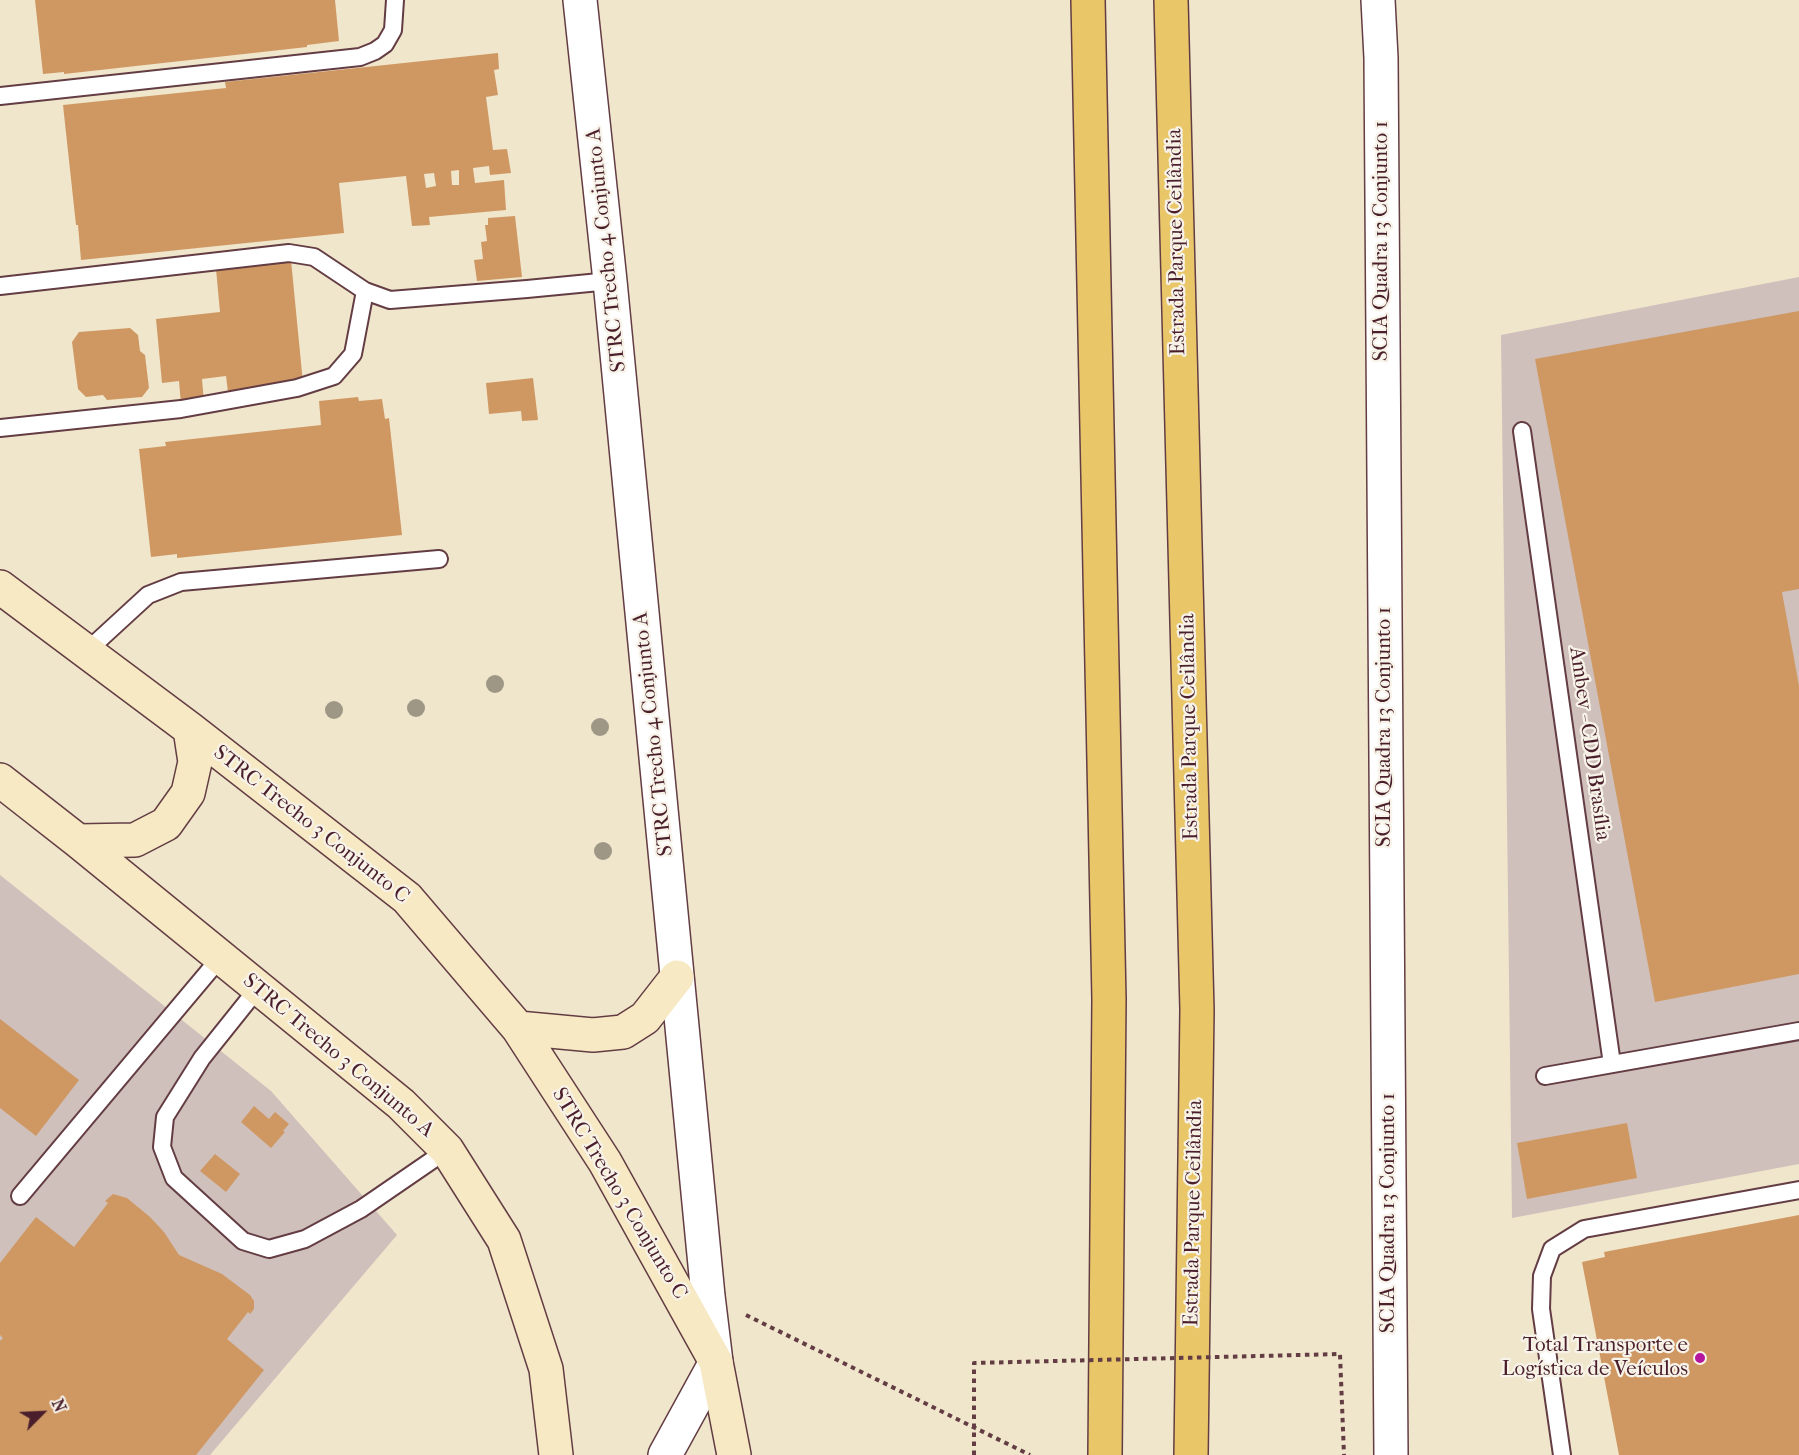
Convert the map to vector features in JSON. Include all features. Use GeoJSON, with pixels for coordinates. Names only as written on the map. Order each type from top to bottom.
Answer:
{"type":"FeatureCollection","features":[{"type":"Feature","properties":{"kind":"highway"},"geometry":{"type":"LineString","coordinates":[[1088,0],[1109,999],[1105,1455]]}},
{"type":"Feature","properties":{"kind":"highway","name":"Estrada Parque Ceilândia"},"geometry":{"type":"LineString","coordinates":[[1171,0],[1197,1010],[1191,1455]]}},
{"type":"Feature","properties":{"kind":"main road","name":"STRC Trecho 3 Conjunto C"},"geometry":{"type":"LineString","coordinates":[[0,587],[190,729],[407,898],[518,1028],[605,1162],[717,1362],[734,1455]]}},
{"type":"Feature","properties":{"kind":"main road"},"geometry":{"type":"LineString","coordinates":[[78,841],[135,840],[166,824],[188,793],[195,762],[190,729]]}},
{"type":"Feature","properties":{"kind":"main road","name":"STRC Trecho 3 Conjunto A"},"geometry":{"type":"LineString","coordinates":[[0,780],[400,1104],[447,1150],[504,1240],[546,1370],[556,1455]]}},
{"type":"Feature","properties":{"kind":"main road"},"geometry":{"type":"LineString","coordinates":[[518,1028],[593,1035],[622,1032],[645,1018],[678,977]]}},
{"type":"Feature","properties":{"kind":"street","name":"STRC Trecho 4 Conjunto A"},"geometry":{"type":"LineString","coordinates":[[580,0],[610,280],[708,1296],[717,1362]]}},
{"type":"Feature","properties":{"kind":"street","name":"SCIA Quadra 13 Conjunto 1"},"geometry":{"type":"LineString","coordinates":[[1378,0],[1381,58],[1391,1455]]}},
{"type":"Feature","properties":{"kind":"street"},"geometry":{"type":"LineString","coordinates":[[665,1455],[717,1362]]}},
{"type":"Feature","properties":{"kind":"lane"},"geometry":{"type":"LineString","coordinates":[[0,96],[360,57],[385,44],[393,30],[395,0]]}},
{"type":"Feature","properties":{"kind":"lane"},"geometry":{"type":"LineString","coordinates":[[0,286],[290,253],[314,257],[365,291],[390,300],[527,290],[610,280]]}},
{"type":"Feature","properties":{"kind":"lane"},"geometry":{"type":"LineString","coordinates":[[0,428],[181,409],[297,388],[334,376],[353,354],[365,291]]}},
{"type":"Feature","properties":{"kind":"lane","name":"Ambev - CDD Brasília"},"geometry":{"type":"LineString","coordinates":[[1522,431],[1612,1064]]}},
{"type":"Feature","properties":{"kind":"lane"},"geometry":{"type":"LineString","coordinates":[[87,651],[148,595],[181,582],[438,559]]}},
{"type":"Feature","properties":{"kind":"lane"},"geometry":{"type":"LineString","coordinates":[[20,1196],[220,958]]}},
{"type":"Feature","properties":{"kind":"lane"},"geometry":{"type":"LineString","coordinates":[[258,988],[202,1058],[165,1117],[162,1147],[174,1178],[243,1241],[269,1249],[305,1239],[361,1209],[447,1150]]}},
{"type":"Feature","properties":{"kind":"lane"},"geometry":{"type":"LineString","coordinates":[[1545,1076],[1799,1030]]}},
{"type":"Feature","properties":{"kind":"lane"},"geometry":{"type":"LineString","coordinates":[[1562,1455],[1541,1309],[1542,1276],[1552,1249],[1584,1228],[1799,1190]]}},
{"type":"Feature","properties":{"kind":"path"},"geometry":{"type":"LineString","coordinates":[[708,1296],[1030,1455]]}},
{"type":"Feature","properties":{"kind":"path"},"geometry":{"type":"LineString","coordinates":[[974,1455],[974,1364],[1340,1354],[1344,1455]]}},
{"type":"Feature","properties":{"kind":"shaded area"},"geometry":{"type":"Polygon","coordinates":[[[1799,277],[1799,1164],[1512,1218],[1501,335],[1799,277]]]}},
{"type":"Feature","properties":{"kind":"shaded area"},"geometry":{"type":"Polygon","coordinates":[[[0,875],[271,1091],[397,1235],[210,1455],[0,1455],[0,875]]]}},
{"type":"Feature","properties":{"kind":"building"},"geometry":{"type":"Polygon","coordinates":[[[35,0],[335,0],[339,41],[307,45],[307,47],[64,74],[64,72],[43,74],[35,0]]]}},
{"type":"Feature","properties":{"kind":"building"},"geometry":{"type":"Polygon","coordinates":[[[498,53],[499,69],[494,70],[498,95],[486,97],[493,150],[507,149],[511,173],[490,175],[489,166],[473,168],[475,183],[504,180],[506,210],[429,217],[430,225],[412,226],[406,176],[339,183],[344,233],[81,260],[63,105],[226,88],[225,82],[498,53]],[[459,170],[451,171],[452,185],[459,185],[459,170]],[[434,173],[424,174],[426,188],[436,186],[434,173]]]}},
{"type":"Feature","properties":{"kind":"building"},"geometry":{"type":"Polygon","coordinates":[[[515,216],[522,277],[477,281],[474,260],[483,259],[481,242],[487,241],[485,225],[488,225],[488,218],[515,216]]]}},
{"type":"Feature","properties":{"kind":"building"},"geometry":{"type":"Polygon","coordinates":[[[291,260],[303,383],[228,392],[226,376],[202,379],[205,414],[182,416],[179,381],[162,383],[156,319],[220,312],[216,269],[291,260]]]}},
{"type":"Feature","properties":{"kind":"building"},"geometry":{"type":"Polygon","coordinates":[[[1799,311],[1799,589],[1782,592],[1799,686],[1799,974],[1655,1002],[1535,359],[1799,311]]]}},
{"type":"Feature","properties":{"kind":"building"},"geometry":{"type":"Polygon","coordinates":[[[130,328],[138,335],[140,351],[145,355],[149,388],[142,397],[107,400],[103,395],[86,397],[78,389],[72,342],[79,332],[130,328]]]}},
{"type":"Feature","properties":{"kind":"building"},"geometry":{"type":"Polygon","coordinates":[[[533,378],[538,420],[522,421],[521,411],[489,414],[486,383],[533,378]]]}},
{"type":"Feature","properties":{"kind":"building"},"geometry":{"type":"Polygon","coordinates":[[[358,397],[359,401],[382,399],[385,419],[389,418],[402,535],[177,558],[177,554],[151,557],[139,449],[166,446],[165,442],[321,425],[319,401],[358,397]]]}},
{"type":"Feature","properties":{"kind":"building"},"geometry":{"type":"Polygon","coordinates":[[[0,1019],[79,1080],[36,1136],[0,1108],[0,1019]]]}},
{"type":"Feature","properties":{"kind":"building"},"geometry":{"type":"Polygon","coordinates":[[[254,1106],[269,1119],[275,1112],[289,1124],[271,1148],[241,1122],[254,1106]]]}},
{"type":"Feature","properties":{"kind":"building"},"geometry":{"type":"Polygon","coordinates":[[[1627,1123],[1637,1178],[1527,1199],[1517,1143],[1627,1123]]]}},
{"type":"Feature","properties":{"kind":"building"},"geometry":{"type":"Polygon","coordinates":[[[215,1154],[240,1174],[226,1192],[200,1171],[215,1154]]]}},
{"type":"Feature","properties":{"kind":"building"},"geometry":{"type":"Polygon","coordinates":[[[113,1194],[127,1198],[150,1217],[164,1232],[179,1255],[222,1274],[250,1295],[254,1301],[254,1309],[250,1314],[248,1312],[227,1339],[264,1370],[196,1455],[0,1455],[0,1341],[3,1338],[0,1335],[0,1263],[36,1217],[74,1247],[108,1203],[105,1201],[113,1194]]]}},
{"type":"Feature","properties":{"kind":"building","name":"Total Transporte e Logística de Veículos"},"geometry":{"type":"Polygon","coordinates":[[[1799,1215],[1799,1455],[1619,1455],[1582,1262],[1605,1257],[1604,1252],[1799,1215]]]}},
{"type":"Feature","properties":{"kind":"place","name":"Total Transporte e Logística de Veículos"},"geometry":{"type":"Point","coordinates":[1700,1358]}}]}
